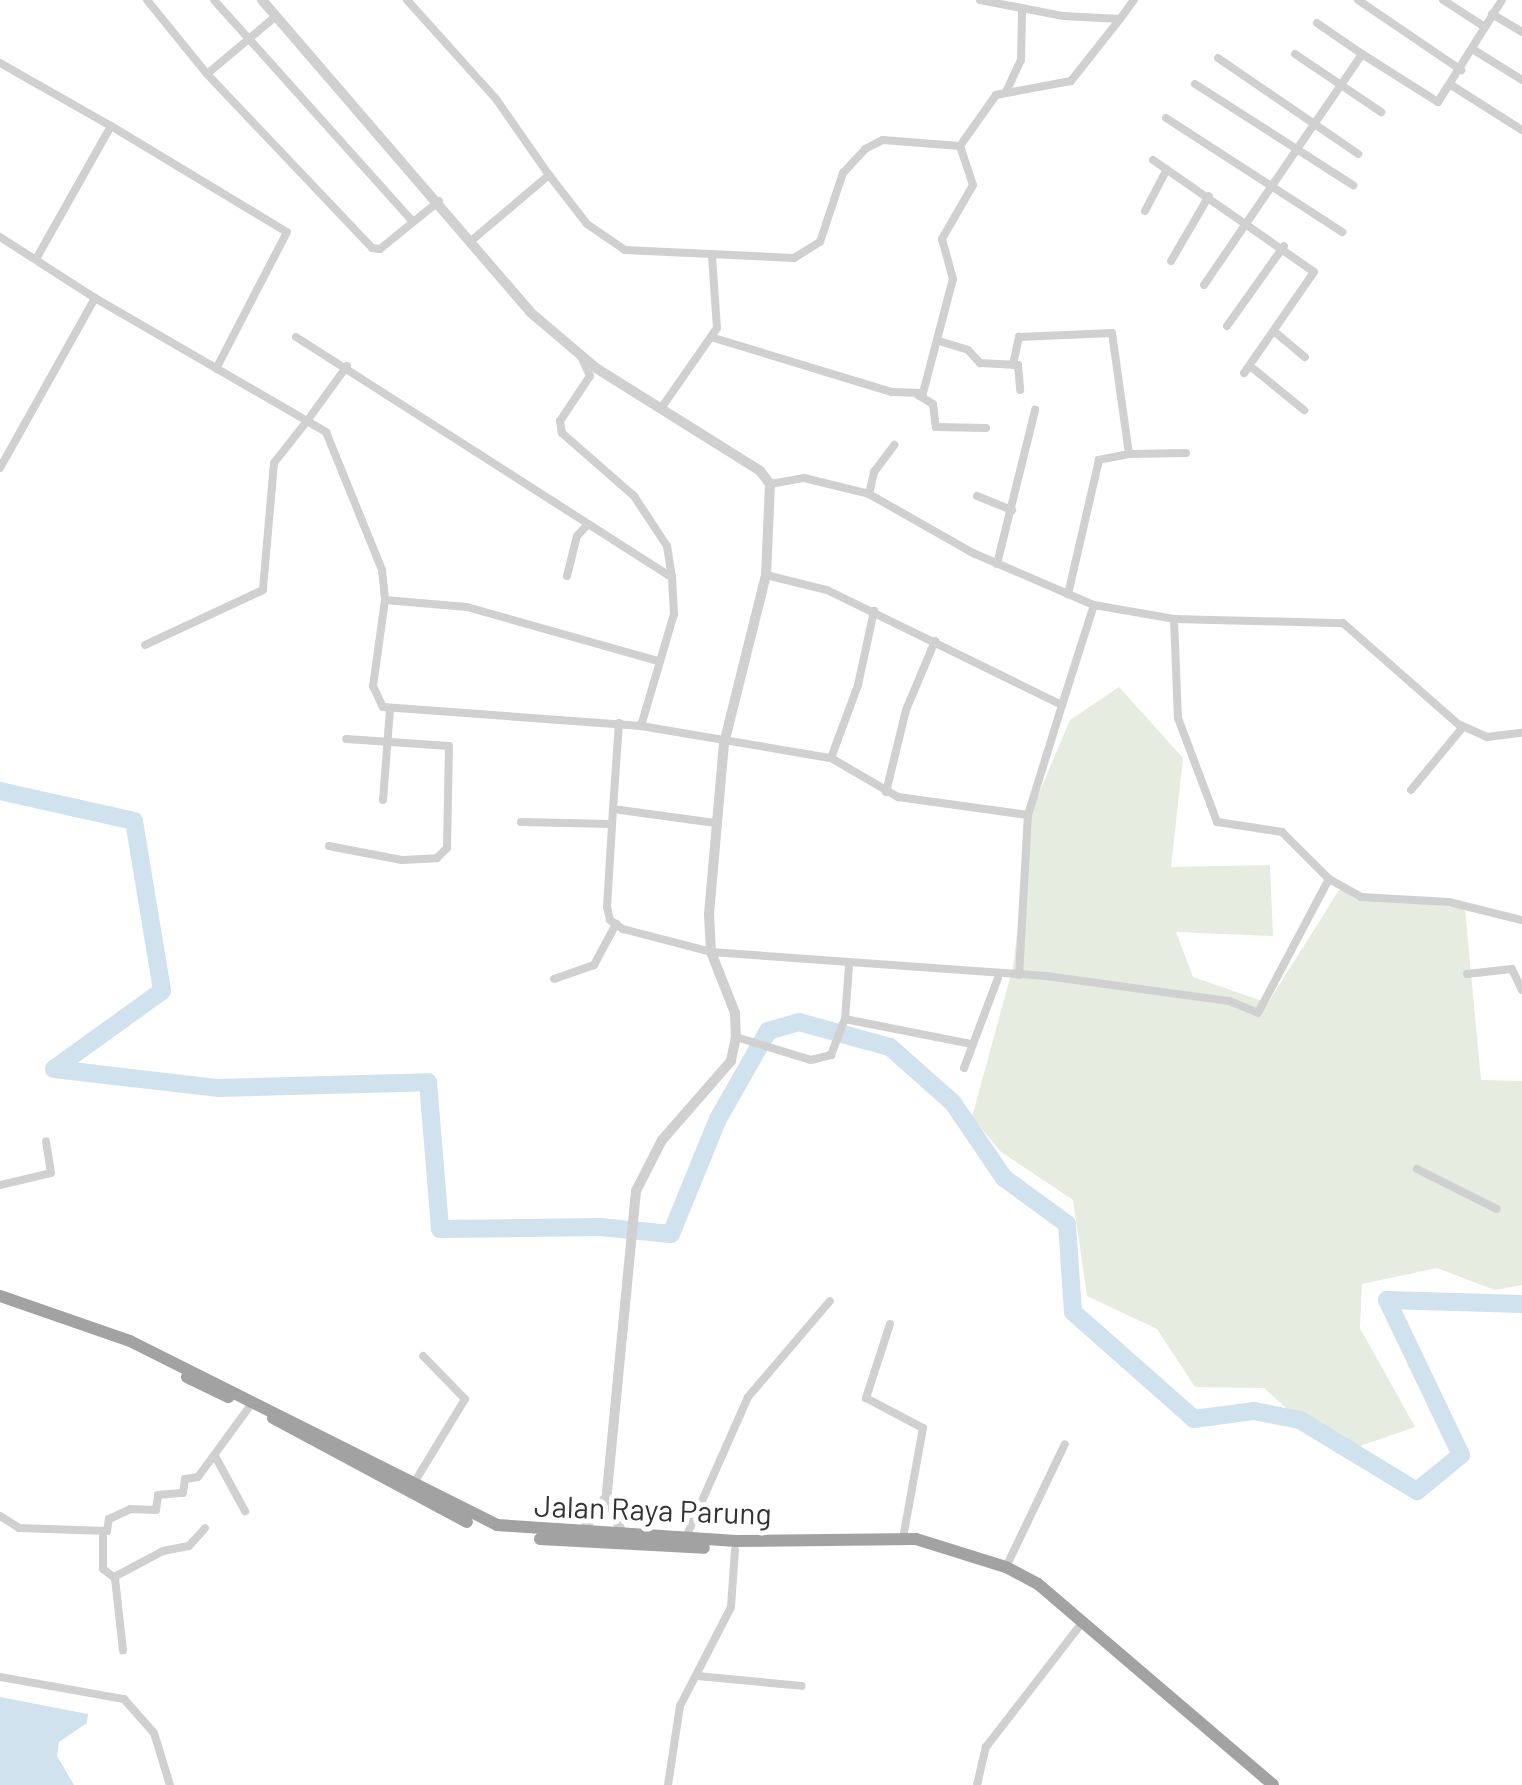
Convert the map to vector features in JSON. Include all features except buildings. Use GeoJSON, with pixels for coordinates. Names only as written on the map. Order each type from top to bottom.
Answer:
{"type":"FeatureCollection","features":[{"type":"Feature","properties":{"kind":"highway","name":"Jalan Raya Parung"},"geometry":{"type":"LineString","coordinates":[[0,1296],[130,1341],[497,1525],[685,1538],[903,1538],[952,1546],[1038,1584],[1131,1673],[1273,1785]]}},
{"type":"Feature","properties":{"kind":"highway","name":"Jalan Raya Parung"},"geometry":{"type":"LineString","coordinates":[[0,1304],[119,1344],[250,1406],[492,1532],[736,1550],[878,1545],[951,1555],[1009,1577],[1078,1628],[1261,1785]]}},
{"type":"Feature","properties":{"kind":"street"},"geometry":{"type":"LineString","coordinates":[[147,0],[207,74],[369,246],[380,249],[439,202]]}},
{"type":"Feature","properties":{"kind":"street"},"geometry":{"type":"LineString","coordinates":[[214,0],[412,221]]}},
{"type":"Feature","properties":{"kind":"street"},"geometry":{"type":"LineString","coordinates":[[262,0],[472,240],[515,297],[581,356],[662,407],[770,484],[804,478],[869,494],[998,564],[1094,605],[1174,619],[1343,623],[1463,727],[1487,737],[1522,734]]}},
{"type":"Feature","properties":{"kind":"street"},"geometry":{"type":"LineString","coordinates":[[407,0],[496,99],[575,211],[616,246],[712,256],[810,253],[843,173],[878,141],[960,146]]}},
{"type":"Feature","properties":{"kind":"street"},"geometry":{"type":"LineString","coordinates":[[980,0],[1022,11],[1120,19]]}},
{"type":"Feature","properties":{"kind":"street"},"geometry":{"type":"LineString","coordinates":[[960,146],[994,97],[1006,92],[1040,92],[1071,81],[1134,0]]}},
{"type":"Feature","properties":{"kind":"street"},"geometry":{"type":"LineString","coordinates":[[1358,0],[1461,70]]}},
{"type":"Feature","properties":{"kind":"street"},"geometry":{"type":"LineString","coordinates":[[1443,0],[1485,27]]}},
{"type":"Feature","properties":{"kind":"street"},"geometry":{"type":"LineString","coordinates":[[1317,23],[1436,102],[1451,86],[1502,0]]}},
{"type":"Feature","properties":{"kind":"street"},"geometry":{"type":"LineString","coordinates":[[1006,92],[1021,60],[1022,11]]}},
{"type":"Feature","properties":{"kind":"street"},"geometry":{"type":"LineString","coordinates":[[1492,14],[1522,32]]}},
{"type":"Feature","properties":{"kind":"street"},"geometry":{"type":"LineString","coordinates":[[207,74],[276,16]]}},
{"type":"Feature","properties":{"kind":"street"},"geometry":{"type":"LineString","coordinates":[[1474,50],[1522,80]]}},
{"type":"Feature","properties":{"kind":"street"},"geometry":{"type":"LineString","coordinates":[[1295,54],[1381,112]]}},
{"type":"Feature","properties":{"kind":"street"},"geometry":{"type":"LineString","coordinates":[[1204,285],[1247,220],[1274,188],[1362,54]]}},
{"type":"Feature","properties":{"kind":"street"},"geometry":{"type":"LineString","coordinates":[[1218,58],[1358,154]]}},
{"type":"Feature","properties":{"kind":"street"},"geometry":{"type":"LineString","coordinates":[[0,63],[287,232],[216,368]]}},
{"type":"Feature","properties":{"kind":"street"},"geometry":{"type":"LineString","coordinates":[[1195,84],[1353,186]]}},
{"type":"Feature","properties":{"kind":"street"},"geometry":{"type":"LineString","coordinates":[[1451,86],[1522,130]]}},
{"type":"Feature","properties":{"kind":"street"},"geometry":{"type":"LineString","coordinates":[[1166,118],[1342,232]]}},
{"type":"Feature","properties":{"kind":"street"},"geometry":{"type":"LineString","coordinates":[[36,259],[111,126]]}},
{"type":"Feature","properties":{"kind":"street"},"geometry":{"type":"LineString","coordinates":[[918,395],[931,380],[953,278],[941,242],[973,185],[960,146]]}},
{"type":"Feature","properties":{"kind":"street"},"geometry":{"type":"LineString","coordinates":[[1153,160],[1284,246],[1314,277],[1247,369],[1304,410]]}},
{"type":"Feature","properties":{"kind":"street"},"geometry":{"type":"LineString","coordinates":[[1144,211],[1167,169]]}},
{"type":"Feature","properties":{"kind":"street"},"geometry":{"type":"LineString","coordinates":[[472,240],[550,175]]}},
{"type":"Feature","properties":{"kind":"street"},"geometry":{"type":"LineString","coordinates":[[1171,261],[1209,196]]}},
{"type":"Feature","properties":{"kind":"street"},"geometry":{"type":"LineString","coordinates":[[0,237],[95,298],[307,421],[319,423],[382,570],[385,600],[373,686],[377,702],[390,710],[642,726],[724,743],[831,758],[886,792],[1028,815]]}},
{"type":"Feature","properties":{"kind":"street"},"geometry":{"type":"LineString","coordinates":[[1227,326],[1284,246]]}},
{"type":"Feature","properties":{"kind":"street"},"geometry":{"type":"LineString","coordinates":[[662,407],[714,338],[720,305],[712,256]]}},
{"type":"Feature","properties":{"kind":"street"},"geometry":{"type":"LineString","coordinates":[[0,468],[95,298]]}},
{"type":"Feature","properties":{"kind":"street"},"geometry":{"type":"LineString","coordinates":[[1275,332],[1305,358]]}},
{"type":"Feature","properties":{"kind":"street"},"geometry":{"type":"LineString","coordinates":[[1013,364],[1019,338],[1112,333],[1129,454]]}},
{"type":"Feature","properties":{"kind":"street"},"geometry":{"type":"LineString","coordinates":[[296,338],[347,366],[672,577]]}},
{"type":"Feature","properties":{"kind":"street"},"geometry":{"type":"LineString","coordinates":[[714,338],[918,395],[932,404],[936,427],[986,428]]}},
{"type":"Feature","properties":{"kind":"street"},"geometry":{"type":"LineString","coordinates":[[939,341],[968,350],[980,363],[1013,364],[1020,368],[1020,390]]}},
{"type":"Feature","properties":{"kind":"street"},"geometry":{"type":"LineString","coordinates":[[581,356],[590,376],[560,421],[562,433],[634,496],[667,546],[674,614],[642,726]]}},
{"type":"Feature","properties":{"kind":"street"},"geometry":{"type":"LineString","coordinates":[[145,645],[264,590],[274,463],[347,366]]}},
{"type":"Feature","properties":{"kind":"street"},"geometry":{"type":"LineString","coordinates":[[998,564],[1036,410]]}},
{"type":"Feature","properties":{"kind":"street"},"geometry":{"type":"LineString","coordinates":[[869,494],[874,472],[894,445]]}},
{"type":"Feature","properties":{"kind":"street"},"geometry":{"type":"LineString","coordinates":[[1068,594],[1099,460],[1129,454],[1186,453]]}},
{"type":"Feature","properties":{"kind":"street"},"geometry":{"type":"LineString","coordinates":[[580,1533],[600,1512],[607,1492],[632,1216],[646,1166],[724,1071],[736,1037],[736,1013],[712,952],[715,823],[724,743],[766,576],[770,484]]}},
{"type":"Feature","properties":{"kind":"street"},"geometry":{"type":"LineString","coordinates":[[978,496],[1012,510]]}},
{"type":"Feature","properties":{"kind":"street"},"geometry":{"type":"LineString","coordinates":[[567,576],[577,536],[588,524]]}},
{"type":"Feature","properties":{"kind":"street"},"geometry":{"type":"LineString","coordinates":[[766,576],[827,590],[1062,706]]}},
{"type":"Feature","properties":{"kind":"street"},"geometry":{"type":"LineString","coordinates":[[385,600],[467,607],[658,661]]}},
{"type":"Feature","properties":{"kind":"street"},"geometry":{"type":"LineString","coordinates":[[1019,975],[1028,815],[1094,605]]}},
{"type":"Feature","properties":{"kind":"street"},"geometry":{"type":"LineString","coordinates":[[831,758],[858,685],[874,611]]}},
{"type":"Feature","properties":{"kind":"street"},"geometry":{"type":"LineString","coordinates":[[1174,619],[1178,718],[1217,822],[1282,832],[1329,879],[1366,898],[1464,908],[1522,920]]}},
{"type":"Feature","properties":{"kind":"street"},"geometry":{"type":"LineString","coordinates":[[886,792],[906,710],[934,640]]}},
{"type":"Feature","properties":{"kind":"street"},"geometry":{"type":"LineString","coordinates":[[383,800],[390,710]]}},
{"type":"Feature","properties":{"kind":"street"},"geometry":{"type":"LineString","coordinates":[[618,723],[608,907],[616,924],[712,952],[998,978],[1019,975],[1200,997],[1258,1012],[1329,879]]}},
{"type":"Feature","properties":{"kind":"street"},"geometry":{"type":"LineString","coordinates":[[1411,790],[1463,727]]}},
{"type":"Feature","properties":{"kind":"street"},"geometry":{"type":"LineString","coordinates":[[329,846],[388,859],[445,854],[449,746],[346,738]]}},
{"type":"Feature","properties":{"kind":"street"},"geometry":{"type":"LineString","coordinates":[[613,809],[715,823]]}},
{"type":"Feature","properties":{"kind":"street"},"geometry":{"type":"LineString","coordinates":[[521,822],[611,824]]}},
{"type":"Feature","properties":{"kind":"street"},"geometry":{"type":"LineString","coordinates":[[554,979],[594,965],[616,924]]}},
{"type":"Feature","properties":{"kind":"street"},"geometry":{"type":"LineString","coordinates":[[736,1037],[776,1051],[822,1060],[840,1039],[849,966]]}},
{"type":"Feature","properties":{"kind":"street"},"geometry":{"type":"LineString","coordinates":[[1467,974],[1512,968],[1522,990]]}},
{"type":"Feature","properties":{"kind":"street"},"geometry":{"type":"LineString","coordinates":[[964,1068],[998,978]]}},
{"type":"Feature","properties":{"kind":"street"},"geometry":{"type":"LineString","coordinates":[[844,1020],[971,1044]]}},
{"type":"Feature","properties":{"kind":"street"},"geometry":{"type":"LineString","coordinates":[[0,1184],[51,1173],[46,1142]]}},
{"type":"Feature","properties":{"kind":"street"},"geometry":{"type":"LineString","coordinates":[[1417,1169],[1497,1209]]}},
{"type":"Feature","properties":{"kind":"street"},"geometry":{"type":"LineString","coordinates":[[685,1538],[748,1397],[830,1301]]}},
{"type":"Feature","properties":{"kind":"street"},"geometry":{"type":"LineString","coordinates":[[890,1324],[866,1398],[923,1428],[903,1538]]}},
{"type":"Feature","properties":{"kind":"street"},"geometry":{"type":"LineString","coordinates":[[414,1483],[464,1400],[422,1356]]}},
{"type":"Feature","properties":{"kind":"street"},"geometry":{"type":"LineString","coordinates":[[114,1576],[103,1569],[103,1531],[109,1518],[130,1509],[158,1510],[159,1494],[183,1493],[185,1478],[196,1478],[250,1406]]}},
{"type":"Feature","properties":{"kind":"street"},"geometry":{"type":"LineString","coordinates":[[1006,1567],[1065,1444]]}},
{"type":"Feature","properties":{"kind":"street"},"geometry":{"type":"LineString","coordinates":[[215,1456],[245,1511]]}},
{"type":"Feature","properties":{"kind":"street"},"geometry":{"type":"LineString","coordinates":[[607,1492],[623,1535]]}},
{"type":"Feature","properties":{"kind":"street"},"geometry":{"type":"LineString","coordinates":[[0,1516],[20,1528],[103,1531]]}},
{"type":"Feature","properties":{"kind":"street"},"geometry":{"type":"LineString","coordinates":[[114,1576],[163,1550],[189,1546],[205,1528]]}},
{"type":"Feature","properties":{"kind":"street"},"geometry":{"type":"LineString","coordinates":[[668,1785],[680,1706],[731,1607],[736,1550]]}},
{"type":"Feature","properties":{"kind":"street"},"geometry":{"type":"LineString","coordinates":[[114,1576],[123,1651]]}},
{"type":"Feature","properties":{"kind":"street"},"geometry":{"type":"LineString","coordinates":[[976,1785],[986,1748],[1078,1628]]}},
{"type":"Feature","properties":{"kind":"street"},"geometry":{"type":"LineString","coordinates":[[697,1676],[802,1686]]}},
{"type":"Feature","properties":{"kind":"street"},"geometry":{"type":"LineString","coordinates":[[0,1677],[124,1699],[154,1733],[170,1785]]}},
{"type":"Feature","properties":{"kind":"shaded area"},"geometry":{"type":"Polygon","coordinates":[[[1119,687],[1183,758],[1171,867],[1270,865],[1273,936],[1176,932],[1193,977],[1268,1003],[1339,890],[1465,909],[1481,1080],[1522,1081],[1522,1285],[1495,1290],[1437,1268],[1362,1284],[1360,1328],[1415,1427],[1337,1454],[1264,1388],[1195,1387],[1157,1329],[1087,1296],[1073,1200],[1001,1152],[972,1117],[1013,967],[1032,810],[1070,720],[1119,687]]]}},
{"type":"Feature","properties":{"kind":"water"},"geometry":{"type":"Polygon","coordinates":[[[0,1697],[88,1714],[87,1723],[59,1742],[57,1756],[74,1785],[0,1785],[0,1697]]]}},
{"type":"Feature","properties":{"kind":"waterway"},"geometry":{"type":"LineString","coordinates":[[0,791],[134,821],[162,991],[54,1069],[219,1088],[428,1082],[440,1229],[600,1227],[671,1234],[718,1119],[768,1031],[799,1022],[890,1047],[953,1103],[1004,1178],[1067,1224],[1073,1312],[1194,1419],[1254,1411],[1300,1420],[1417,1491],[1461,1455],[1387,1300],[1522,1304]]}}]}
